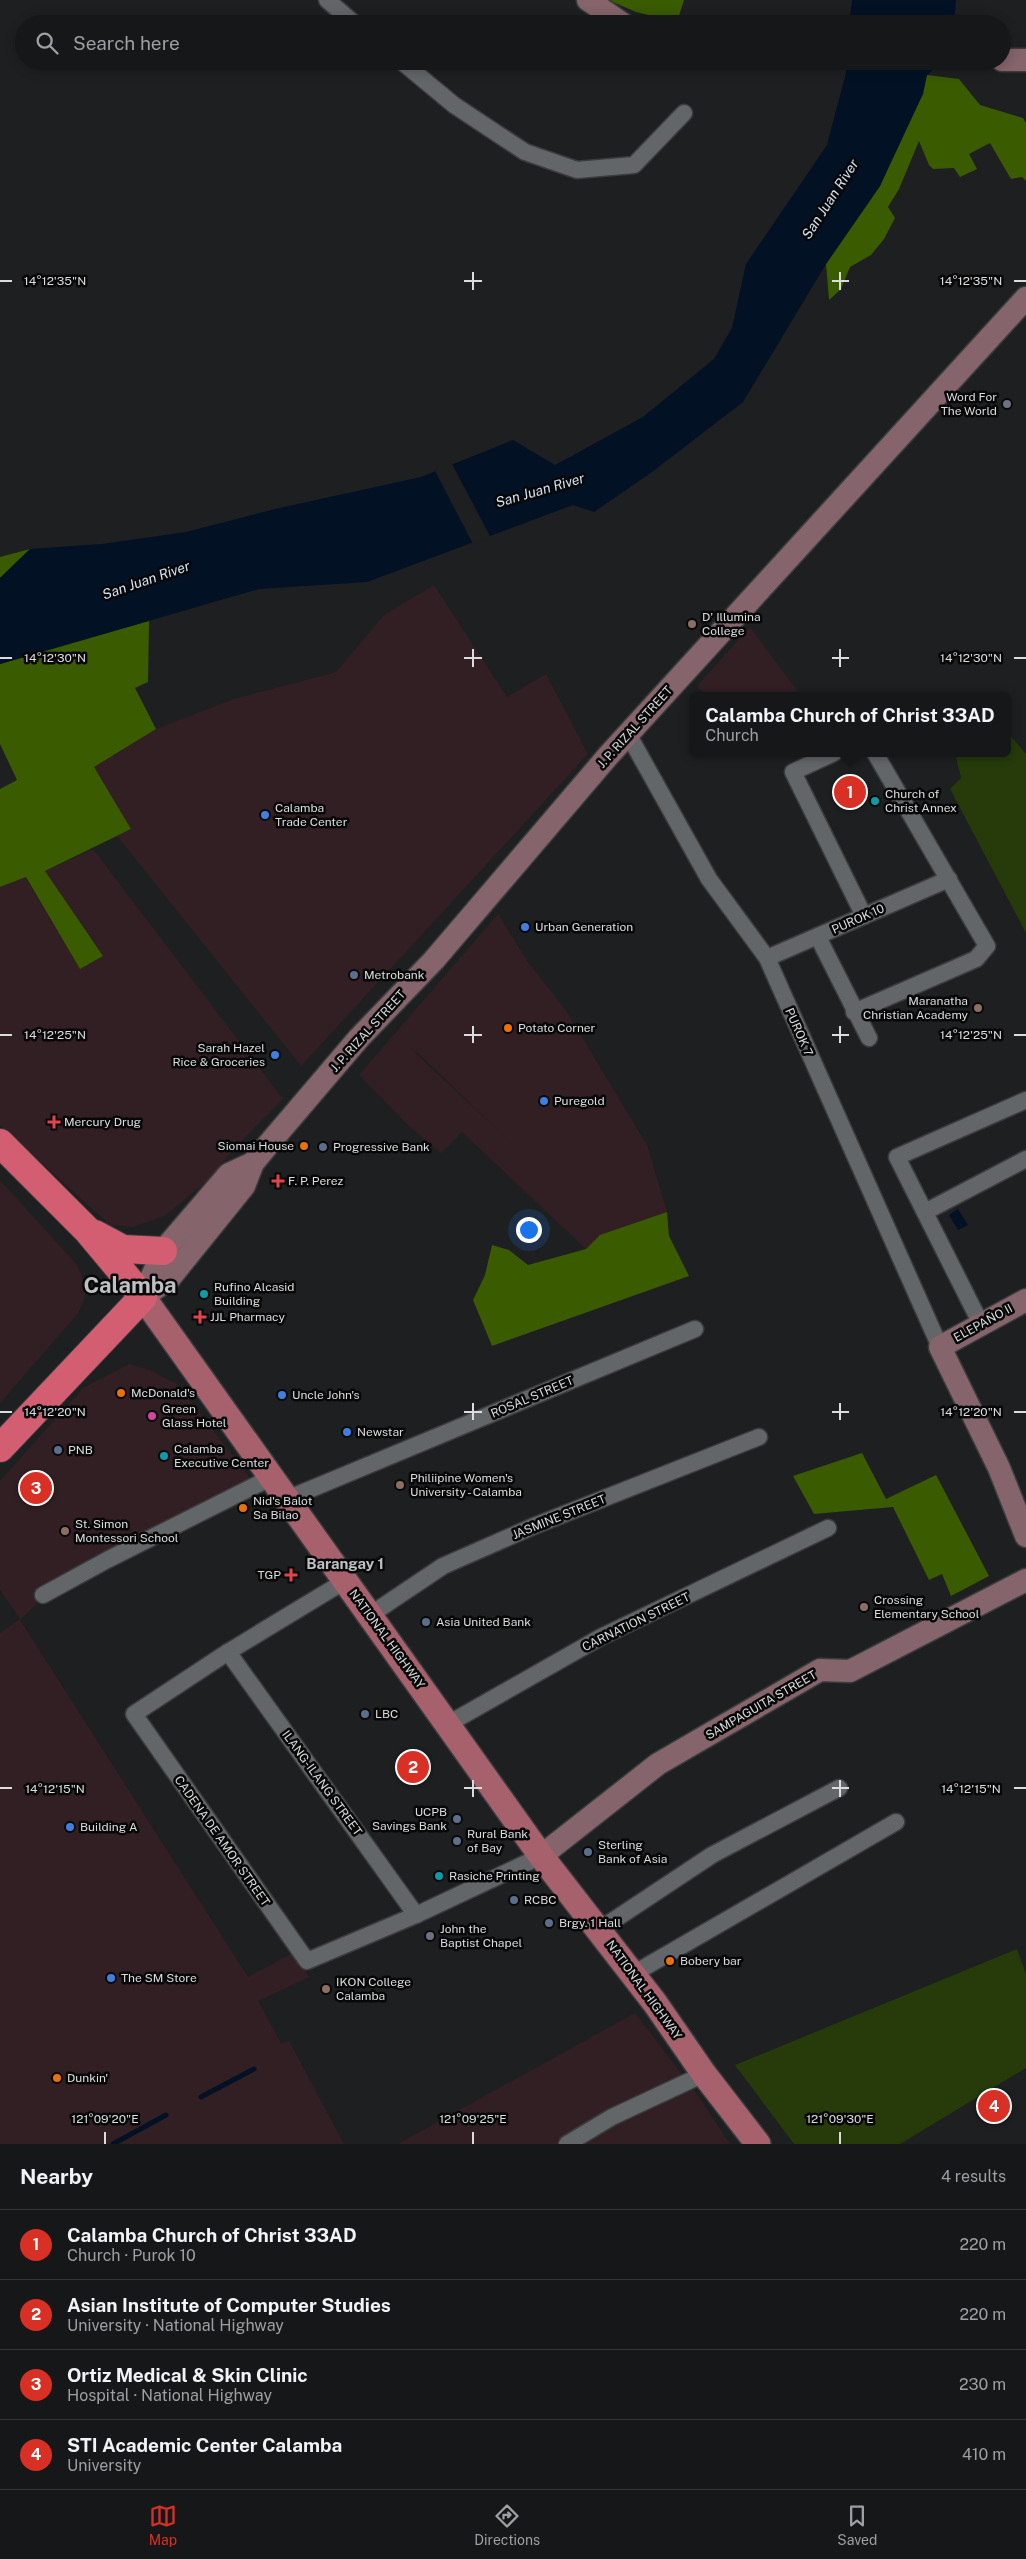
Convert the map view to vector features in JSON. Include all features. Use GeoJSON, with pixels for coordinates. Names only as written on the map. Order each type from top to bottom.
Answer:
{"type":"FeatureCollection","features":[{"type":"Feature","properties":{"kind":"highway"},"geometry":{"type":"LineString","coordinates":[[0,1143],[87,1230],[143,1298],[0,1448]]}},
{"type":"Feature","properties":{"kind":"highway"},"geometry":{"type":"LineString","coordinates":[[87,1230],[123,1249],[163,1251]]}},
{"type":"Feature","properties":{"kind":"main road"},"geometry":{"type":"LineString","coordinates":[[588,0],[609,15]]}},
{"type":"Feature","properties":{"kind":"main road"},"geometry":{"type":"LineString","coordinates":[[1011,60],[1026,60]]}},
{"type":"Feature","properties":{"kind":"main road","name":"J. P. RIZAL STREET"},"geometry":{"type":"LineString","coordinates":[[143,1298],[169,1279],[244,1186],[253,1163],[359,1038],[434,960],[628,734],[1001,328],[1026,298]]}},
{"type":"Feature","properties":{"kind":"main road"},"geometry":{"type":"LineString","coordinates":[[1001,328],[1026,317]]}},
{"type":"Feature","properties":{"kind":"main road","name":"J. P. RIZAL STREET"},"geometry":{"type":"LineString","coordinates":[[143,1298],[163,1251],[230,1174],[253,1163]]}},
{"type":"Feature","properties":{"kind":"main road","name":"NATIONAL HIGHWAY"},"geometry":{"type":"LineString","coordinates":[[143,1298],[542,1856],[633,1974],[704,2074],[758,2144]]}},
{"type":"Feature","properties":{"kind":"main road","name":"ELEPAÑO II"},"geometry":{"type":"LineString","coordinates":[[940,1347],[1026,1300]]}},
{"type":"Feature","properties":{"kind":"main road"},"geometry":{"type":"LineString","coordinates":[[940,1347],[999,1468],[1026,1536]]}},
{"type":"Feature","properties":{"kind":"main road","name":"SAMPAGUITA STREET"},"geometry":{"type":"LineString","coordinates":[[542,1856],[658,1764],[820,1670],[850,1671],[1026,1580]]}},
{"type":"Feature","properties":{"kind":"street"},"geometry":{"type":"LineString","coordinates":[[326,0],[344,15]]}},
{"type":"Feature","properties":{"kind":"street"},"geometry":{"type":"LineString","coordinates":[[412,70],[454,105],[525,152],[578,170],[634,165],[684,113]]}},
{"type":"Feature","properties":{"kind":"street","name":"PUROK 7"},"geometry":{"type":"LineString","coordinates":[[628,734],[709,879],[767,958],[940,1347]]}},
{"type":"Feature","properties":{"kind":"street"},"geometry":{"type":"LineString","coordinates":[[825,757],[793,772],[864,916]]}},
{"type":"Feature","properties":{"kind":"street"},"geometry":{"type":"LineString","coordinates":[[854,1012],[976,959],[987,946],[877,757]]}},
{"type":"Feature","properties":{"kind":"street","name":"PUROK 10"},"geometry":{"type":"LineString","coordinates":[[767,958],[948,879]]}},
{"type":"Feature","properties":{"kind":"street"},"geometry":{"type":"LineString","coordinates":[[818,937],[854,1012],[869,1038]]}},
{"type":"Feature","properties":{"kind":"street"},"geometry":{"type":"LineString","coordinates":[[981,1324],[898,1158],[1026,1100]]}},
{"type":"Feature","properties":{"kind":"street"},"geometry":{"type":"LineString","coordinates":[[925,1212],[1026,1160]]}},
{"type":"Feature","properties":{"kind":"street","name":"ROSAL STREET"},"geometry":{"type":"LineString","coordinates":[[287,1499],[695,1329]]}},
{"type":"Feature","properties":{"kind":"street","name":"JASMINE STREET"},"geometry":{"type":"LineString","coordinates":[[370,1615],[443,1566],[534,1526],[759,1437]]}},
{"type":"Feature","properties":{"kind":"street"},"geometry":{"type":"LineString","coordinates":[[43,1595],[270,1478]]}},
{"type":"Feature","properties":{"kind":"street","name":"CARNATION STREET"},"geometry":{"type":"LineString","coordinates":[[448,1724],[601,1637],[828,1528]]}},
{"type":"Feature","properties":{"kind":"street","name":"CADENA DE AMOR STREET"},"geometry":{"type":"LineString","coordinates":[[345,1581],[228,1652],[134,1714],[301,1953],[307,1961],[416,1915],[542,1856]]}},
{"type":"Feature","properties":{"kind":"street","name":"ILANG-ILANG STREET"},"geometry":{"type":"LineString","coordinates":[[228,1652],[416,1915]]}},
{"type":"Feature","properties":{"kind":"street"},"geometry":{"type":"LineString","coordinates":[[599,1930],[712,1855],[839,1788]]}},
{"type":"Feature","properties":{"kind":"street"},"geometry":{"type":"LineString","coordinates":[[633,1974],[896,1822]]}},
{"type":"Feature","properties":{"kind":"street"},"geometry":{"type":"LineString","coordinates":[[567,2144],[612,2117],[704,2074]]}},
{"type":"Feature","properties":{"kind":"shaded area","name":"Calamba Trade Center"},"geometry":{"type":"Polygon","coordinates":[[[434,585],[507,697],[546,674],[588,754],[301,1066],[117,836],[131,829],[94,767],[156,729],[234,699],[336,672],[384,615],[434,585]]]}},
{"type":"Feature","properties":{"kind":"shaded area"},"geometry":{"type":"Polygon","coordinates":[[[750,627],[798,692],[702,692],[697,686],[750,627]]]}},
{"type":"Feature","properties":{"kind":"shaded area"},"geometry":{"type":"Polygon","coordinates":[[[93,849],[283,1099],[234,1149],[215,1174],[165,1216],[133,1227],[110,1225],[0,1125],[0,887],[25,877],[80,969],[103,956],[45,871],[93,849]]]}},
{"type":"Feature","properties":{"kind":"shaded area","name":"Puregold"},"geometry":{"type":"Polygon","coordinates":[[[498,914],[528,962],[565,1009],[647,1145],[667,1212],[608,1235],[586,1249],[462,1132],[441,1153],[410,1127],[359,1075],[498,914]],[[407,1045],[520,1151],[421,1056],[407,1045]]]}},
{"type":"Feature","properties":{"kind":"shaded area"},"geometry":{"type":"Polygon","coordinates":[[[0,1180],[77,1265],[88,1289],[79,1312],[0,1403],[0,1180]]]}},
{"type":"Feature","properties":{"kind":"shaded area"},"geometry":{"type":"Polygon","coordinates":[[[129,1364],[150,1370],[178,1385],[257,1487],[45,1596],[20,1620],[248,1977],[293,1953],[309,1977],[258,2001],[281,2043],[289,2041],[344,2144],[0,2144],[0,1633],[20,1619],[0,1590],[0,1481],[83,1388],[129,1364]]]}},
{"type":"Feature","properties":{"kind":"shaded area"},"geometry":{"type":"Polygon","coordinates":[[[635,2013],[697,2094],[730,2144],[398,2144],[635,2013]]]}},
{"type":"Feature","properties":{"kind":"green space"},"geometry":{"type":"Polygon","coordinates":[[[608,0],[684,0],[679,15],[648,15],[608,0]]]}},
{"type":"Feature","properties":{"kind":"green space"},"geometry":{"type":"Polygon","coordinates":[[[927,75],[959,79],[980,105],[1023,118],[1026,123],[1026,181],[1022,177],[1011,179],[990,143],[969,154],[977,169],[960,177],[954,168],[933,169],[929,165],[919,141],[899,189],[888,207],[895,218],[884,239],[871,255],[850,267],[841,289],[829,300],[826,264],[880,186],[927,75]]]}},
{"type":"Feature","properties":{"kind":"green space"},"geometry":{"type":"Polygon","coordinates":[[[30,549],[0,578],[0,557],[30,549]]]}},
{"type":"Feature","properties":{"kind":"green space"},"geometry":{"type":"Polygon","coordinates":[[[149,621],[148,682],[135,688],[156,729],[94,767],[131,829],[45,871],[103,956],[80,969],[26,877],[0,887],[0,789],[17,780],[0,744],[0,664],[149,621]]]}},
{"type":"Feature","properties":{"kind":"green space"},"geometry":{"type":"Polygon","coordinates":[[[1011,736],[1026,754],[1026,933],[950,789],[961,778],[956,757],[1011,757],[1011,736]]]}},
{"type":"Feature","properties":{"kind":"green space"},"geometry":{"type":"Polygon","coordinates":[[[667,1212],[669,1236],[689,1276],[492,1346],[473,1300],[485,1275],[492,1245],[509,1250],[528,1265],[586,1249],[600,1235],[667,1212]]]}},
{"type":"Feature","properties":{"kind":"green space"},"geometry":{"type":"Polygon","coordinates":[[[862,1453],[886,1499],[936,1475],[989,1576],[951,1596],[942,1574],[929,1580],[893,1507],[814,1514],[793,1476],[862,1453]]]}},
{"type":"Feature","properties":{"kind":"green space"},"geometry":{"type":"Polygon","coordinates":[[[1017,1949],[1026,1974],[1026,2068],[900,2144],[794,2144],[735,2065],[1017,1949]]]}},
{"type":"Feature","properties":{"kind":"water"},"geometry":{"type":"Polygon","coordinates":[[[852,0],[956,0],[955,15],[850,15],[852,0]]]}},
{"type":"Feature","properties":{"kind":"water","name":"San Juan River"},"geometry":{"type":"Polygon","coordinates":[[[846,70],[933,70],[927,75],[923,94],[880,186],[826,264],[743,402],[652,472],[594,512],[573,505],[367,582],[259,589],[0,664],[0,578],[30,549],[102,544],[186,532],[275,509],[421,477],[513,440],[555,465],[643,417],[714,359],[732,328],[746,264],[827,145],[846,70]]]}},
{"type":"Feature","properties":{"kind":"water"},"geometry":{"type":"Polygon","coordinates":[[[958,1209],[968,1225],[958,1230],[949,1215],[958,1209]]]}},
{"type":"Feature","properties":{"kind":"pier"},"geometry":{"type":"Polygon","coordinates":[[[451,462],[491,538],[473,544],[434,469],[451,462]]]}},
{"type":"Feature","properties":{"kind":"waterway"},"geometry":{"type":"LineString","coordinates":[[201,2097],[254,2069]]}},
{"type":"Feature","properties":{"kind":"waterway"},"geometry":{"type":"LineString","coordinates":[[113,2144],[166,2115]]}},
{"type":"Feature","properties":{"kind":"place","name":"Word For The World"},"geometry":{"type":"Point","coordinates":[1007,404]}},
{"type":"Feature","properties":{"kind":"place","name":"D' Illumina College"},"geometry":{"type":"Point","coordinates":[692,624]}},
{"type":"Feature","properties":{"kind":"place","name":"Calamba Church of Christ 33AD"},"geometry":{"type":"Point","coordinates":[850,792]}},
{"type":"Feature","properties":{"kind":"place","name":"Church of Christ Annex"},"geometry":{"type":"Point","coordinates":[875,801]}},
{"type":"Feature","properties":{"kind":"place","name":"Calamba Trade Center"},"geometry":{"type":"Point","coordinates":[265,815]}},
{"type":"Feature","properties":{"kind":"place","name":"Urban Generation"},"geometry":{"type":"Point","coordinates":[525,927]}},
{"type":"Feature","properties":{"kind":"place","name":"Metrobank"},"geometry":{"type":"Point","coordinates":[354,975]}},
{"type":"Feature","properties":{"kind":"place","name":"Maranatha Christian Academy"},"geometry":{"type":"Point","coordinates":[978,1008]}},
{"type":"Feature","properties":{"kind":"place","name":"Potato Corner"},"geometry":{"type":"Point","coordinates":[508,1028]}},
{"type":"Feature","properties":{"kind":"place","name":"Sarah Hazel Rice & Groceries"},"geometry":{"type":"Point","coordinates":[275,1055]}},
{"type":"Feature","properties":{"kind":"place","name":"Puregold"},"geometry":{"type":"Point","coordinates":[544,1101]}},
{"type":"Feature","properties":{"kind":"place","name":"Mercury Drug"},"geometry":{"type":"Point","coordinates":[54,1122]}},
{"type":"Feature","properties":{"kind":"place","name":"Siomai House"},"geometry":{"type":"Point","coordinates":[304,1146]}},
{"type":"Feature","properties":{"kind":"place","name":"Progressive Bank"},"geometry":{"type":"Point","coordinates":[323,1147]}},
{"type":"Feature","properties":{"kind":"place","name":"F. P. Perez"},"geometry":{"type":"Point","coordinates":[278,1181]}},
{"type":"Feature","properties":{"kind":"place","name":"Rufino Alcasid Building"},"geometry":{"type":"Point","coordinates":[204,1294]}},
{"type":"Feature","properties":{"kind":"place","name":"JJL Pharmacy"},"geometry":{"type":"Point","coordinates":[200,1317]}},
{"type":"Feature","properties":{"kind":"place","name":"McDonald's"},"geometry":{"type":"Point","coordinates":[121,1393]}},
{"type":"Feature","properties":{"kind":"place","name":"Uncle John's"},"geometry":{"type":"Point","coordinates":[282,1395]}},
{"type":"Feature","properties":{"kind":"place","name":"Green Glass Hotel"},"geometry":{"type":"Point","coordinates":[152,1416]}},
{"type":"Feature","properties":{"kind":"place","name":"Newstar"},"geometry":{"type":"Point","coordinates":[347,1432]}},
{"type":"Feature","properties":{"kind":"place","name":"PNB"},"geometry":{"type":"Point","coordinates":[58,1450]}},
{"type":"Feature","properties":{"kind":"place","name":"Calamba Executive Center"},"geometry":{"type":"Point","coordinates":[164,1456]}},
{"type":"Feature","properties":{"kind":"place","name":"Philiipine Women's University - Calamba"},"geometry":{"type":"Point","coordinates":[400,1485]}},
{"type":"Feature","properties":{"kind":"place","name":"Ortiz Medical & Skin Clinic"},"geometry":{"type":"Point","coordinates":[36,1488]}},
{"type":"Feature","properties":{"kind":"place","name":"Nid's Balot Sa Bilao"},"geometry":{"type":"Point","coordinates":[243,1508]}},
{"type":"Feature","properties":{"kind":"place","name":"St. Simon Montessori School"},"geometry":{"type":"Point","coordinates":[65,1531]}},
{"type":"Feature","properties":{"kind":"place","name":"TGP"},"geometry":{"type":"Point","coordinates":[291,1575]}},
{"type":"Feature","properties":{"kind":"place","name":"Crossing Elementary School"},"geometry":{"type":"Point","coordinates":[864,1607]}},
{"type":"Feature","properties":{"kind":"place","name":"Asia United Bank"},"geometry":{"type":"Point","coordinates":[426,1622]}},
{"type":"Feature","properties":{"kind":"place","name":"LBC"},"geometry":{"type":"Point","coordinates":[365,1714]}},
{"type":"Feature","properties":{"kind":"place","name":"Asian Institute of Computer Studies"},"geometry":{"type":"Point","coordinates":[413,1767]}},
{"type":"Feature","properties":{"kind":"place","name":"UCPB Savings Bank"},"geometry":{"type":"Point","coordinates":[457,1819]}},
{"type":"Feature","properties":{"kind":"place","name":"Building A"},"geometry":{"type":"Point","coordinates":[70,1827]}},
{"type":"Feature","properties":{"kind":"place","name":"Rural Bank of Bay"},"geometry":{"type":"Point","coordinates":[457,1841]}},
{"type":"Feature","properties":{"kind":"place","name":"Sterling Bank of Asia"},"geometry":{"type":"Point","coordinates":[588,1852]}},
{"type":"Feature","properties":{"kind":"place","name":"Rasiche Printing"},"geometry":{"type":"Point","coordinates":[439,1876]}},
{"type":"Feature","properties":{"kind":"place","name":"RCBC"},"geometry":{"type":"Point","coordinates":[514,1900]}},
{"type":"Feature","properties":{"kind":"place","name":"Brgy. 1 Hall"},"geometry":{"type":"Point","coordinates":[549,1923]}},
{"type":"Feature","properties":{"kind":"place","name":"John the Baptist Chapel"},"geometry":{"type":"Point","coordinates":[430,1936]}},
{"type":"Feature","properties":{"kind":"place","name":"Bobery bar"},"geometry":{"type":"Point","coordinates":[670,1961]}},
{"type":"Feature","properties":{"kind":"place","name":"The SM Store"},"geometry":{"type":"Point","coordinates":[111,1978]}},
{"type":"Feature","properties":{"kind":"place","name":"IKON College Calamba"},"geometry":{"type":"Point","coordinates":[326,1989]}},
{"type":"Feature","properties":{"kind":"place","name":"Dunkin'"},"geometry":{"type":"Point","coordinates":[57,2078]}},
{"type":"Feature","properties":{"kind":"place","name":"STI Academic Center Calamba"},"geometry":{"type":"Point","coordinates":[994,2106]}},
{"type":"Feature","properties":{"kind":"district","name":"Calamba"},"geometry":{"type":"Point","coordinates":[130,1285]}},
{"type":"Feature","properties":{"kind":"district","name":"Barangay 1"},"geometry":{"type":"Point","coordinates":[345,1563]}}]}
